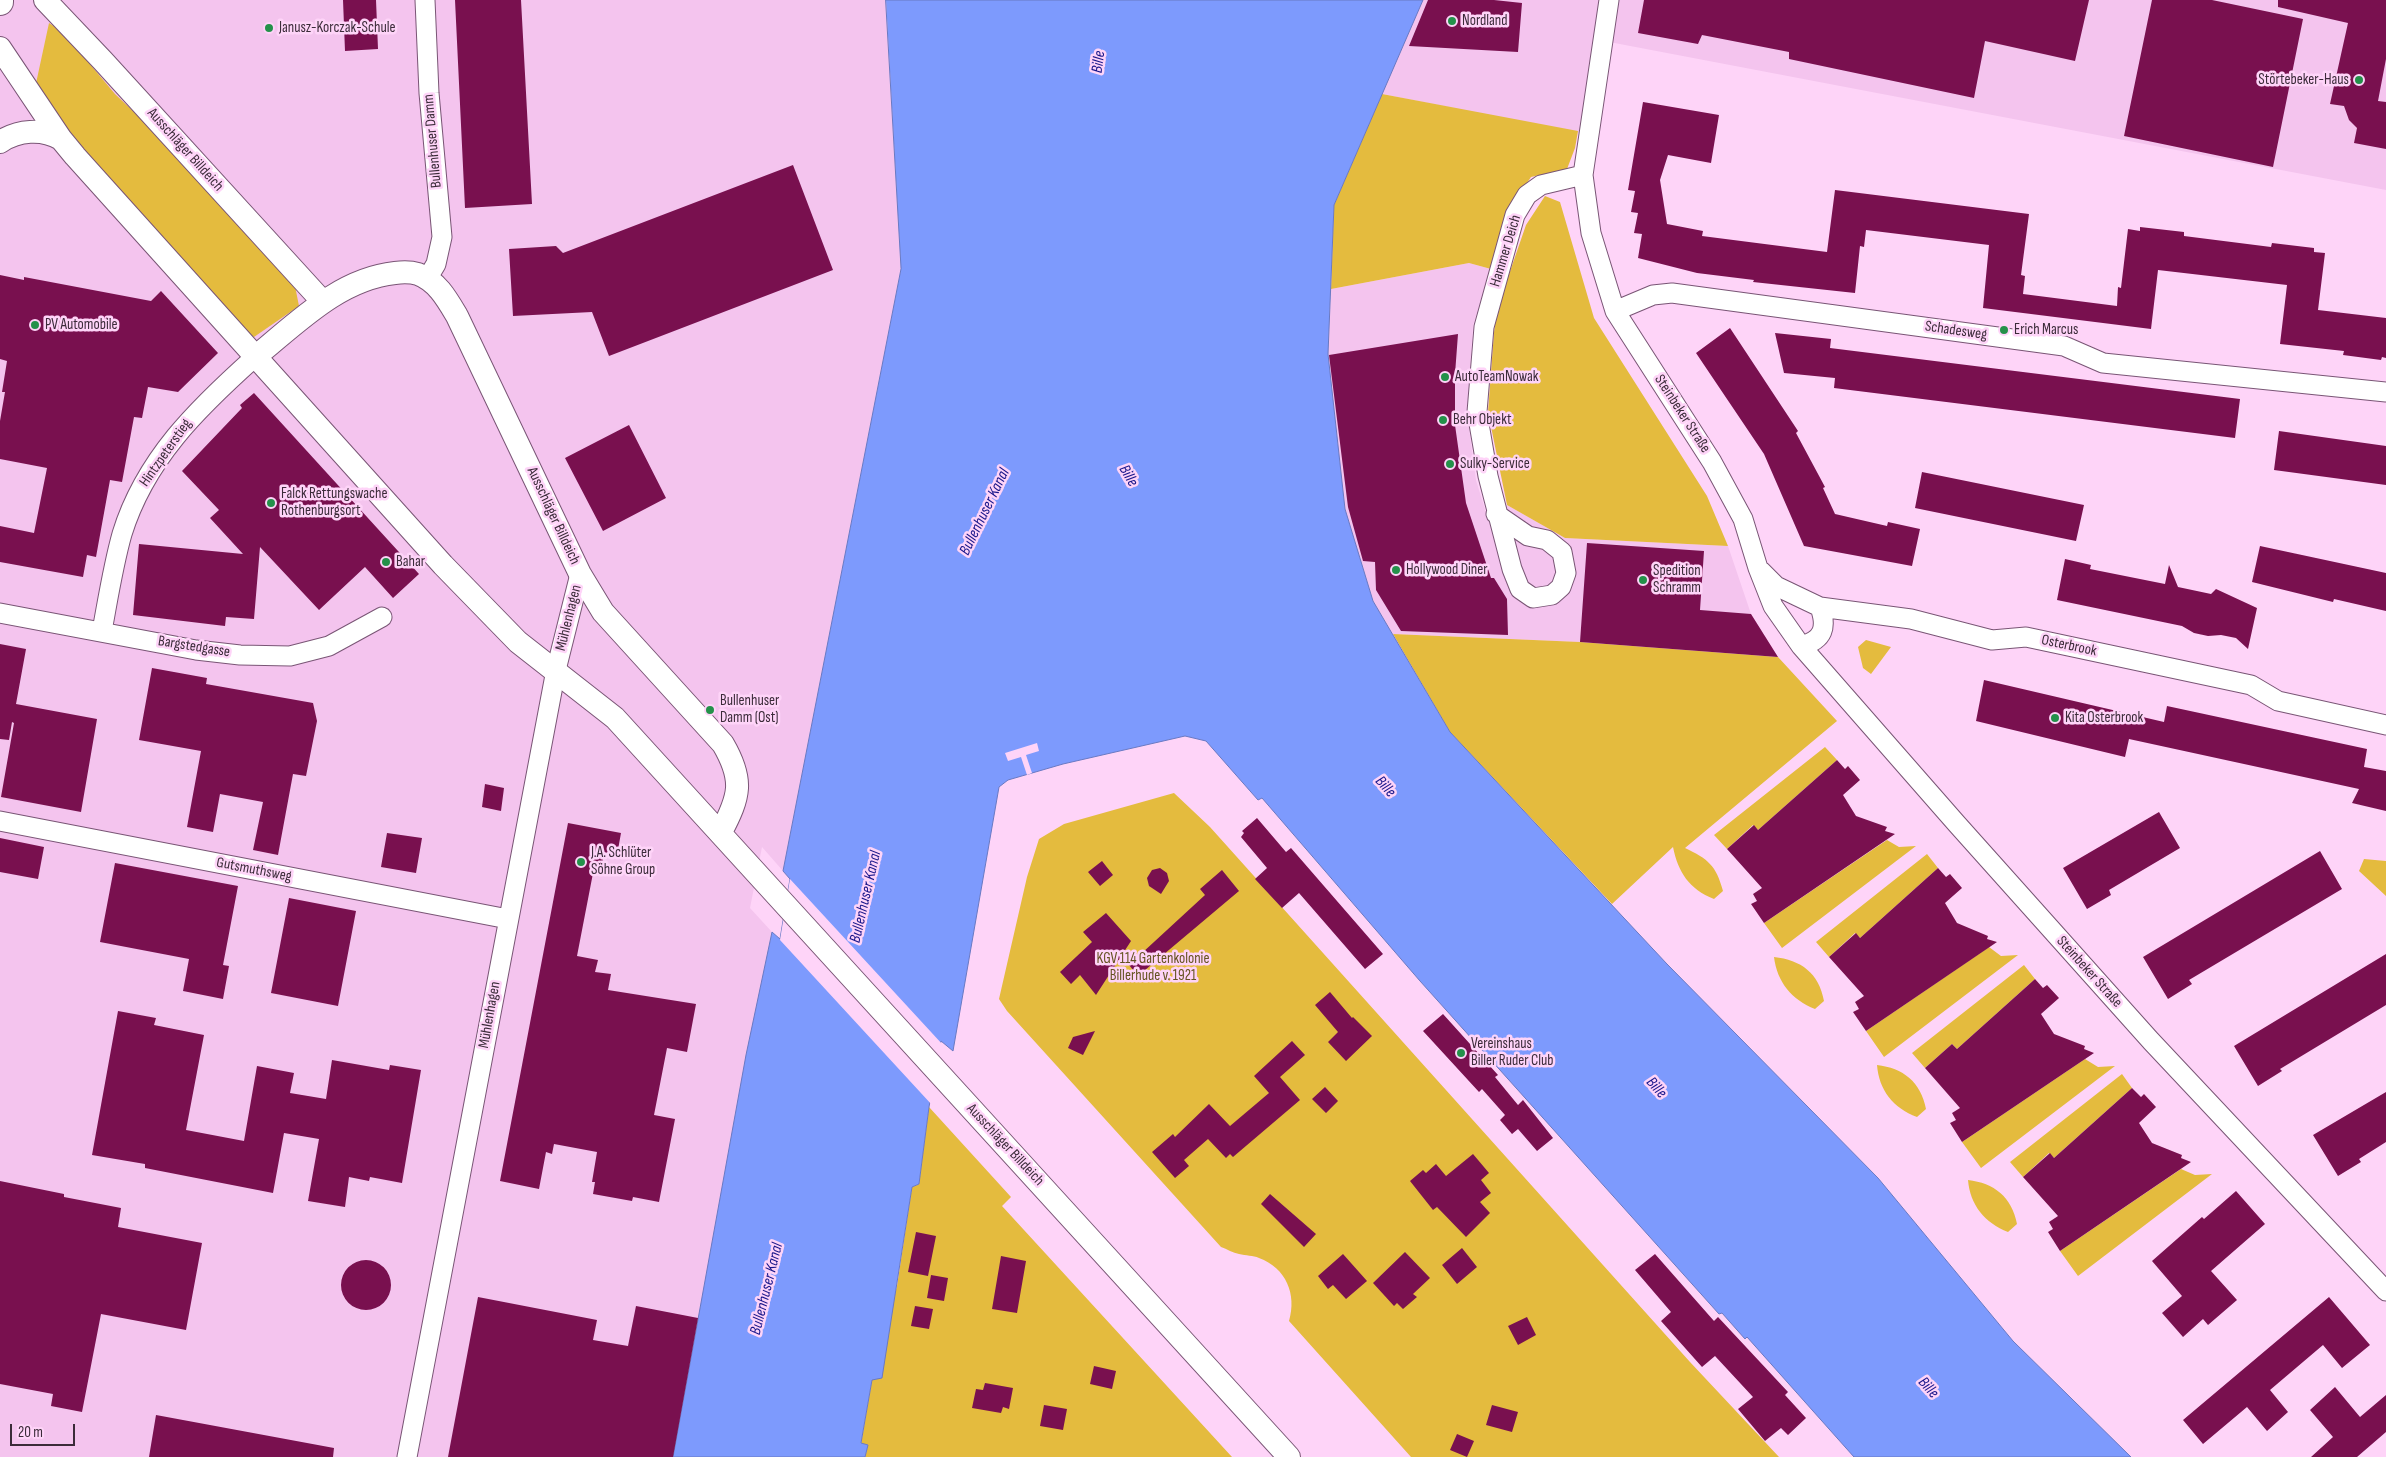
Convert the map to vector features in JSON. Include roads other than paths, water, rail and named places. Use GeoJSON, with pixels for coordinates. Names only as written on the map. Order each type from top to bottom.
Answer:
{"type":"FeatureCollection","features":[{"type":"Feature","properties":{"kind":"street","name":"Ausschläger Billdeich"},"geometry":{"type":"LineString","coordinates":[[45,0],[323,302]]}},
{"type":"Feature","properties":{"kind":"street","name":"Bullenhuser Damm"},"geometry":{"type":"LineString","coordinates":[[425,0],[429,92],[442,237],[436,264],[427,279]]}},
{"type":"Feature","properties":{"kind":"street"},"geometry":{"type":"LineString","coordinates":[[1583,175],[1609,0]]}},
{"type":"Feature","properties":{"kind":"street","name":"Ausschläger Billdeich"},"geometry":{"type":"LineString","coordinates":[[0,48],[61,139],[443,565],[518,642],[615,718],[1289,1457]]}},
{"type":"Feature","properties":{"kind":"street"},"geometry":{"type":"LineString","coordinates":[[0,142],[29,132],[50,133],[61,139]]}},
{"type":"Feature","properties":{"kind":"street","name":"Steinbeker Straße"},"geometry":{"type":"LineString","coordinates":[[1583,175],[1591,233],[1615,311],[1712,462],[1743,519],[1772,606],[1801,646],[2151,1041],[2386,1291]]}},
{"type":"Feature","properties":{"kind":"street","name":"Hammer Deich"},"geometry":{"type":"LineString","coordinates":[[1496,514],[1528,536],[1547,540],[1562,552],[1566,573],[1561,587],[1552,595],[1533,598],[1520,589],[1496,514],[1478,412],[1484,328],[1515,216],[1527,195],[1541,185],[1583,175]]}},
{"type":"Feature","properties":{"kind":"street","name":"Ausschläger Billdeich"},"geometry":{"type":"LineString","coordinates":[[255,357],[323,302],[373,276],[404,272],[417,274],[427,279],[445,296],[457,316],[580,574],[602,612],[723,744],[733,761],[738,778],[737,793],[733,810],[720,832]]}},
{"type":"Feature","properties":{"kind":"street","name":"Schadesweg"},"geometry":{"type":"LineString","coordinates":[[1615,311],[1653,295],[1672,294],[2064,346],[2103,364],[2386,392]]}},
{"type":"Feature","properties":{"kind":"street","name":"Hintzpeterstieg"},"geometry":{"type":"LineString","coordinates":[[102,631],[123,533],[139,490],[149,472],[189,419],[255,357]]}},
{"type":"Feature","properties":{"kind":"street","name":"Osterbrook"},"geometry":{"type":"LineString","coordinates":[[1758,568],[1776,586],[1820,607],[1911,619],[1992,640],[2026,637],[2251,686],[2278,701],[2386,725]]}},
{"type":"Feature","properties":{"kind":"street","name":"Mühlenhagen"},"geometry":{"type":"LineString","coordinates":[[407,1457],[556,670],[580,574]]}},
{"type":"Feature","properties":{"kind":"street"},"geometry":{"type":"LineString","coordinates":[[1801,646],[1819,638],[1824,632],[1824,620],[1820,607]]}},
{"type":"Feature","properties":{"kind":"street","name":"Bargstedgasse"},"geometry":{"type":"LineString","coordinates":[[0,613],[196,650],[240,655],[290,656],[329,646],[382,617]]}},
{"type":"Feature","properties":{"kind":"street","name":"Gutsmuthsweg"},"geometry":{"type":"LineString","coordinates":[[0,821],[508,918]]}},
{"type":"Feature","properties":{"kind":"water"},"geometry":{"type":"Polygon","coordinates":[[[886,0],[1423,0],[1334,205],[1328,354],[1345,509],[1373,601],[1450,732],[1667,964],[1878,1178],[2013,1341],[2131,1457],[1854,1457],[1747,1337],[1745,1339],[1722,1313],[1719,1314],[1420,981],[1262,798],[1258,800],[1206,741],[1185,736],[1063,764],[1008,780],[999,787],[953,1051],[941,1041],[929,1107],[919,1184],[912,1187],[882,1378],[872,1380],[861,1443],[868,1445],[865,1457],[673,1457],[746,1055],[772,932],[780,939],[790,879],[783,871],[901,269],[886,0]]]}},
{"type":"Feature","properties":{"kind":"place","name":"Nordland"},"geometry":{"type":"Point","coordinates":[1452,21]}},
{"type":"Feature","properties":{"kind":"place","name":"Janusz-Korczak-Schule"},"geometry":{"type":"Point","coordinates":[269,28]}},
{"type":"Feature","properties":{"kind":"place","name":"Störtebeker-Haus"},"geometry":{"type":"Point","coordinates":[2359,80]}},
{"type":"Feature","properties":{"kind":"place","name":"PV Automobile"},"geometry":{"type":"Point","coordinates":[35,325]}},
{"type":"Feature","properties":{"kind":"place","name":"Erich Marcus"},"geometry":{"type":"Point","coordinates":[2004,330]}},
{"type":"Feature","properties":{"kind":"place","name":"AutoTeamNowak"},"geometry":{"type":"Point","coordinates":[1445,377]}},
{"type":"Feature","properties":{"kind":"place","name":"Behr Objekt"},"geometry":{"type":"Point","coordinates":[1443,420]}},
{"type":"Feature","properties":{"kind":"place","name":"Sulky-Service"},"geometry":{"type":"Point","coordinates":[1450,464]}},
{"type":"Feature","properties":{"kind":"place","name":"Falck Rettungswache Rothenburgsort"},"geometry":{"type":"Point","coordinates":[271,503]}},
{"type":"Feature","properties":{"kind":"place","name":"Bahar"},"geometry":{"type":"Point","coordinates":[386,562]}},
{"type":"Feature","properties":{"kind":"place","name":"Hollywood Diner"},"geometry":{"type":"Point","coordinates":[1396,570]}},
{"type":"Feature","properties":{"kind":"place","name":"Spedition Schramm"},"geometry":{"type":"Point","coordinates":[1643,580]}},
{"type":"Feature","properties":{"kind":"place","name":"Bullenhuser Damm (Ost)"},"geometry":{"type":"Point","coordinates":[710,710]}},
{"type":"Feature","properties":{"kind":"place","name":"Kita Osterbrook"},"geometry":{"type":"Point","coordinates":[2055,718]}},
{"type":"Feature","properties":{"kind":"place","name":"J.A. Schlüter Söhne Group"},"geometry":{"type":"Point","coordinates":[581,862]}},
{"type":"Feature","properties":{"kind":"place","name":"Vereinshaus Biller Ruder Club"},"geometry":{"type":"Point","coordinates":[1461,1053]}},
{"type":"Feature","properties":{"kind":"water label","name":"Bille"},"geometry":{"type":"Point","coordinates":[1099,62]}},
{"type":"Feature","properties":{"kind":"water label","name":"Bille"},"geometry":{"type":"Point","coordinates":[1128,476]}},
{"type":"Feature","properties":{"kind":"water label","name":"Bullenhuser Kanal"},"geometry":{"type":"Point","coordinates":[985,512]}},
{"type":"Feature","properties":{"kind":"water label","name":"Bille"},"geometry":{"type":"Point","coordinates":[1385,787]}},
{"type":"Feature","properties":{"kind":"water label","name":"Bullenhuser Kanal"},"geometry":{"type":"Point","coordinates":[866,897]}},
{"type":"Feature","properties":{"kind":"water label","name":"Bille"},"geometry":{"type":"Point","coordinates":[1656,1088]}},
{"type":"Feature","properties":{"kind":"water label","name":"Bullenhuser Kanal"},"geometry":{"type":"Point","coordinates":[767,1289]}},
{"type":"Feature","properties":{"kind":"water label","name":"Bille"},"geometry":{"type":"Point","coordinates":[1928,1388]}},
{"type":"Feature","properties":{"kind":"park label","name":"KGV 114 Gartenkolonie Billerhude v. 1921"},"geometry":{"type":"Point","coordinates":[1153,968]}}]}
